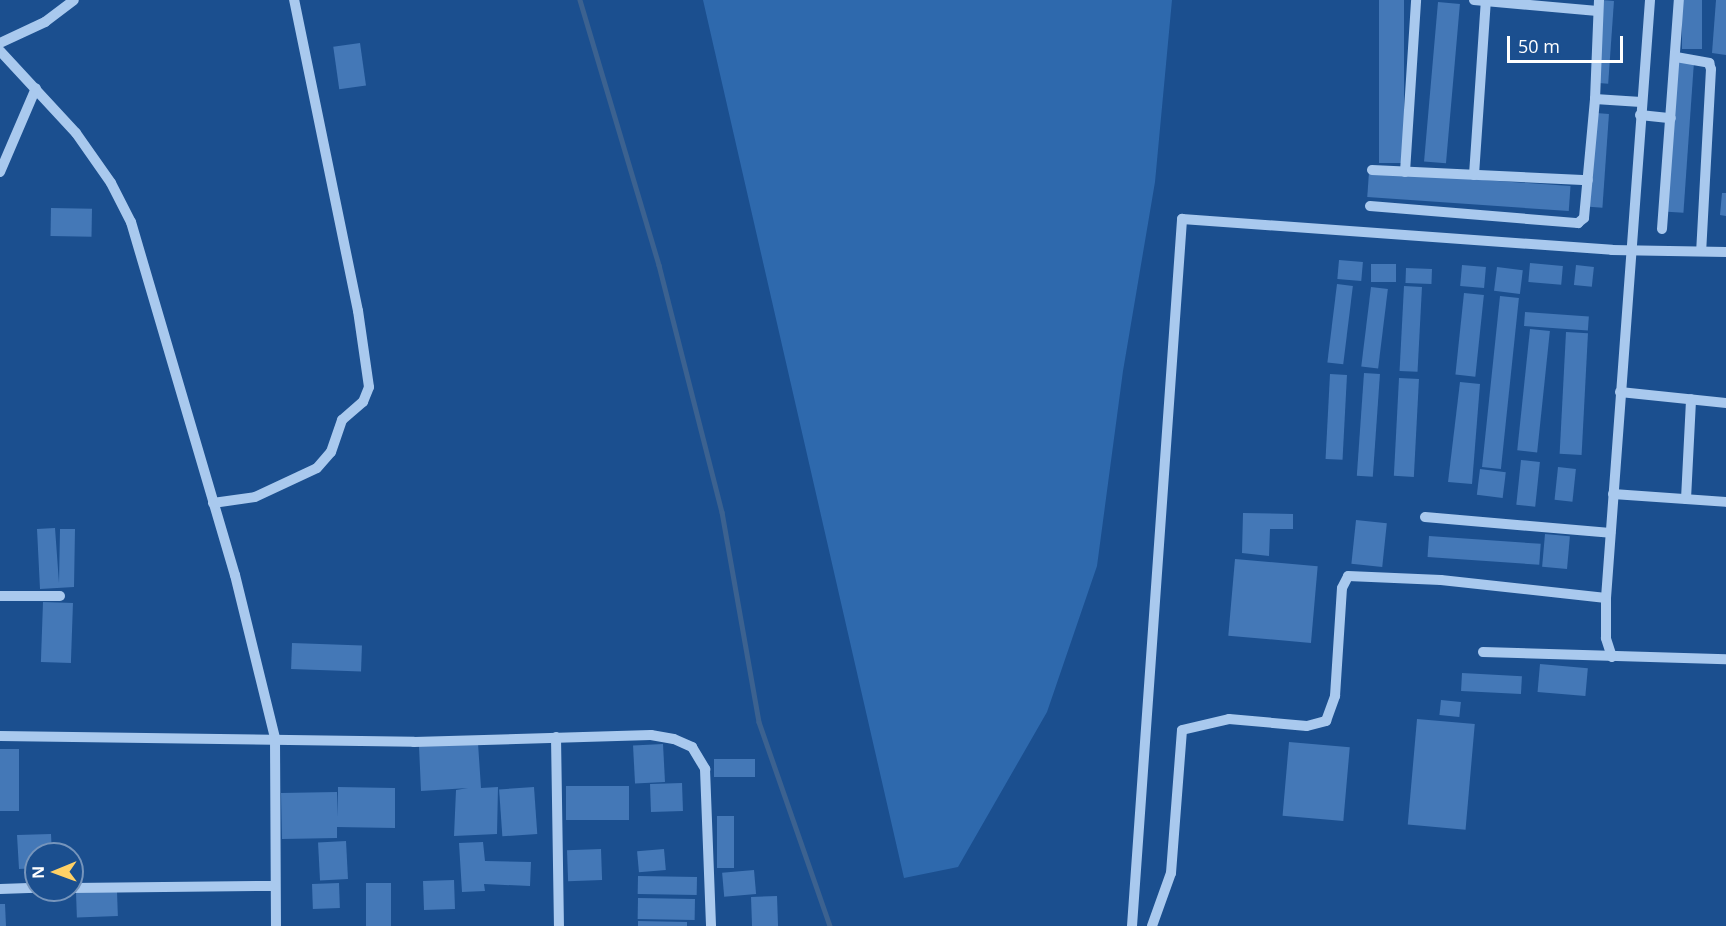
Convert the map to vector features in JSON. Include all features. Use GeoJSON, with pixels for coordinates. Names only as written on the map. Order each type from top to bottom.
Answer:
{"type":"FeatureCollection","features":[{"type":"Feature","properties":{"kind":"street"},"geometry":{"type":"LineString","coordinates":[[0,43],[36,26],[74,0]]}},
{"type":"Feature","properties":{"kind":"street"},"geometry":{"type":"LineString","coordinates":[[213,503],[255,497],[317,468],[331,452],[342,420],[363,402],[369,387],[358,311],[294,0]]}},
{"type":"Feature","properties":{"kind":"street"},"geometry":{"type":"LineString","coordinates":[[1405,172],[1416,0]]}},
{"type":"Feature","properties":{"kind":"street"},"geometry":{"type":"LineString","coordinates":[[1370,206],[1578,223],[1584,218],[1595,99],[1599,6],[1474,0]]}},
{"type":"Feature","properties":{"kind":"street"},"geometry":{"type":"LineString","coordinates":[[1612,657],[1606,638],[1606,598],[1629,250],[1650,0]]}},
{"type":"Feature","properties":{"kind":"street"},"geometry":{"type":"LineString","coordinates":[[1662,229],[1679,0]]}},
{"type":"Feature","properties":{"kind":"street"},"geometry":{"type":"LineString","coordinates":[[1474,175],[1486,1]]}},
{"type":"Feature","properties":{"kind":"street"},"geometry":{"type":"LineString","coordinates":[[0,51],[76,133],[111,183],[131,222],[213,503],[275,738],[276,926]]}},
{"type":"Feature","properties":{"kind":"street"},"geometry":{"type":"LineString","coordinates":[[1676,57],[1709,63],[1711,69],[1701,251]]}},
{"type":"Feature","properties":{"kind":"street"},"geometry":{"type":"LineString","coordinates":[[0,171],[36,88]]}},
{"type":"Feature","properties":{"kind":"street"},"geometry":{"type":"LineString","coordinates":[[1595,99],[1641,102]]}},
{"type":"Feature","properties":{"kind":"street"},"geometry":{"type":"LineString","coordinates":[[1640,115],[1671,118]]}},
{"type":"Feature","properties":{"kind":"street"},"geometry":{"type":"LineString","coordinates":[[1372,170],[1588,180]]}},
{"type":"Feature","properties":{"kind":"street"},"geometry":{"type":"LineString","coordinates":[[1132,926],[1160,565],[1182,219],[1629,250],[1726,252]]}},
{"type":"Feature","properties":{"kind":"street"},"geometry":{"type":"LineString","coordinates":[[1620,392],[1726,403]]}},
{"type":"Feature","properties":{"kind":"street"},"geometry":{"type":"LineString","coordinates":[[1686,499],[1691,399]]}},
{"type":"Feature","properties":{"kind":"street"},"geometry":{"type":"LineString","coordinates":[[1613,494],[1726,502]]}},
{"type":"Feature","properties":{"kind":"street"},"geometry":{"type":"LineString","coordinates":[[1425,518],[1610,533]]}},
{"type":"Feature","properties":{"kind":"street"},"geometry":{"type":"LineString","coordinates":[[1152,926],[1171,873],[1182,730],[1229,719],[1307,726],[1326,721],[1335,696],[1342,588],[1348,576],[1441,580],[1606,598]]}},
{"type":"Feature","properties":{"kind":"street"},"geometry":{"type":"LineString","coordinates":[[0,596],[60,596]]}},
{"type":"Feature","properties":{"kind":"street"},"geometry":{"type":"LineString","coordinates":[[1483,652],[1612,657],[1726,658]]}},
{"type":"Feature","properties":{"kind":"street"},"geometry":{"type":"LineString","coordinates":[[0,736],[275,738],[414,742],[651,735],[692,747],[705,769],[709,802],[711,926]]}},
{"type":"Feature","properties":{"kind":"street"},"geometry":{"type":"LineString","coordinates":[[556,737],[559,926]]}},
{"type":"Feature","properties":{"kind":"street"},"geometry":{"type":"LineString","coordinates":[[84,888],[274,886]]}},
{"type":"Feature","properties":{"kind":"street"},"geometry":{"type":"LineString","coordinates":[[0,889],[24,888]]}},
{"type":"Feature","properties":{"kind":"shaded area"},"geometry":{"type":"Polygon","coordinates":[[[703,0],[1172,0],[1155,182],[1123,371],[1097,566],[1047,712],[958,867],[904,878],[703,0]]]}},
{"type":"Feature","properties":{"kind":"building"},"geometry":{"type":"Polygon","coordinates":[[[1379,0],[1404,0],[1404,163],[1379,163],[1379,0]]]}},
{"type":"Feature","properties":{"kind":"building"},"geometry":{"type":"Polygon","coordinates":[[[1601,0],[1614,1],[1608,84],[1595,83],[1601,0]]]}},
{"type":"Feature","properties":{"kind":"building"},"geometry":{"type":"Polygon","coordinates":[[[1682,0],[1702,0],[1702,49],[1682,49],[1682,0]]]}},
{"type":"Feature","properties":{"kind":"building"},"geometry":{"type":"Polygon","coordinates":[[[1716,0],[1726,0],[1726,55],[1712,53],[1716,0]]]}},
{"type":"Feature","properties":{"kind":"building"},"geometry":{"type":"Polygon","coordinates":[[[1438,2],[1460,4],[1446,163],[1424,161],[1438,2]]]}},
{"type":"Feature","properties":{"kind":"building"},"geometry":{"type":"Polygon","coordinates":[[[360,43],[366,86],[339,89],[333,47],[360,43]]]}},
{"type":"Feature","properties":{"kind":"building"},"geometry":{"type":"Polygon","coordinates":[[[1678,61],[1694,62],[1683,213],[1667,212],[1678,61]]]}},
{"type":"Feature","properties":{"kind":"building"},"geometry":{"type":"Polygon","coordinates":[[[1596,113],[1609,114],[1602,208],[1589,207],[1596,113]]]}},
{"type":"Feature","properties":{"kind":"building"},"geometry":{"type":"Polygon","coordinates":[[[1369,172],[1571,186],[1569,211],[1367,197],[1369,172]]]}},
{"type":"Feature","properties":{"kind":"building"},"geometry":{"type":"Polygon","coordinates":[[[1722,193],[1726,193],[1726,216],[1720,215],[1722,193]]]}},
{"type":"Feature","properties":{"kind":"building"},"geometry":{"type":"Polygon","coordinates":[[[51,208],[92,209],[92,237],[51,236],[51,208]]]}},
{"type":"Feature","properties":{"kind":"building"},"geometry":{"type":"Polygon","coordinates":[[[1339,260],[1363,262],[1361,281],[1337,279],[1339,260]]]}},
{"type":"Feature","properties":{"kind":"building"},"geometry":{"type":"Polygon","coordinates":[[[1530,263],[1563,266],[1561,285],[1528,282],[1530,263]]]}},
{"type":"Feature","properties":{"kind":"building"},"geometry":{"type":"Polygon","coordinates":[[[1371,264],[1396,264],[1396,282],[1371,282],[1371,264]]]}},
{"type":"Feature","properties":{"kind":"building"},"geometry":{"type":"Polygon","coordinates":[[[1462,265],[1486,267],[1484,288],[1460,286],[1462,265]]]}},
{"type":"Feature","properties":{"kind":"building"},"geometry":{"type":"Polygon","coordinates":[[[1576,265],[1594,267],[1592,287],[1574,285],[1576,265]]]}},
{"type":"Feature","properties":{"kind":"building"},"geometry":{"type":"Polygon","coordinates":[[[1497,267],[1523,270],[1520,294],[1494,291],[1497,267]]]}},
{"type":"Feature","properties":{"kind":"building"},"geometry":{"type":"Polygon","coordinates":[[[1406,268],[1432,269],[1431,284],[1405,283],[1406,268]]]}},
{"type":"Feature","properties":{"kind":"building"},"geometry":{"type":"Polygon","coordinates":[[[1337,284],[1353,286],[1343,364],[1327,362],[1337,284]]]}},
{"type":"Feature","properties":{"kind":"building"},"geometry":{"type":"Polygon","coordinates":[[[1404,286],[1422,287],[1418,372],[1400,371],[1404,286]]]}},
{"type":"Feature","properties":{"kind":"building"},"geometry":{"type":"Polygon","coordinates":[[[1371,287],[1388,289],[1378,368],[1361,366],[1371,287]]]}},
{"type":"Feature","properties":{"kind":"building"},"geometry":{"type":"Polygon","coordinates":[[[1464,293],[1484,295],[1475,377],[1455,375],[1464,293]]]}},
{"type":"Feature","properties":{"kind":"building"},"geometry":{"type":"Polygon","coordinates":[[[1500,296],[1519,298],[1501,469],[1482,467],[1500,296]]]}},
{"type":"Feature","properties":{"kind":"building"},"geometry":{"type":"Polygon","coordinates":[[[1525,312],[1589,316],[1588,330],[1524,326],[1525,312]]]}},
{"type":"Feature","properties":{"kind":"building"},"geometry":{"type":"Polygon","coordinates":[[[1530,329],[1550,331],[1537,452],[1517,450],[1530,329]]]}},
{"type":"Feature","properties":{"kind":"building"},"geometry":{"type":"Polygon","coordinates":[[[1566,332],[1588,333],[1582,455],[1560,454],[1566,332]]]}},
{"type":"Feature","properties":{"kind":"building"},"geometry":{"type":"Polygon","coordinates":[[[1364,373],[1380,374],[1373,477],[1357,476],[1364,373]]]}},
{"type":"Feature","properties":{"kind":"building"},"geometry":{"type":"Polygon","coordinates":[[[1330,374],[1347,375],[1343,460],[1326,459],[1330,374]]]}},
{"type":"Feature","properties":{"kind":"building"},"geometry":{"type":"Polygon","coordinates":[[[1399,378],[1419,379],[1414,477],[1394,476],[1399,378]]]}},
{"type":"Feature","properties":{"kind":"building"},"geometry":{"type":"Polygon","coordinates":[[[1460,382],[1480,384],[1472,484],[1448,482],[1460,382]]]}},
{"type":"Feature","properties":{"kind":"building"},"geometry":{"type":"Polygon","coordinates":[[[1521,460],[1540,462],[1535,507],[1516,505],[1521,460]]]}},
{"type":"Feature","properties":{"kind":"building"},"geometry":{"type":"Polygon","coordinates":[[[1558,467],[1576,469],[1572,502],[1555,500],[1558,467]]]}},
{"type":"Feature","properties":{"kind":"building"},"geometry":{"type":"Polygon","coordinates":[[[1480,469],[1506,472],[1503,498],[1477,495],[1480,469]]]}},
{"type":"Feature","properties":{"kind":"building"},"geometry":{"type":"Polygon","coordinates":[[[1243,513],[1293,514],[1293,529],[1270,529],[1269,556],[1242,553],[1243,513]]]}},
{"type":"Feature","properties":{"kind":"building"},"geometry":{"type":"Polygon","coordinates":[[[1356,520],[1387,523],[1382,567],[1351,564],[1356,520]]]}},
{"type":"Feature","properties":{"kind":"building"},"geometry":{"type":"Polygon","coordinates":[[[55,528],[59,583],[60,529],[75,529],[74,587],[40,589],[37,529],[55,528]]]}},
{"type":"Feature","properties":{"kind":"building"},"geometry":{"type":"Polygon","coordinates":[[[1545,534],[1570,536],[1567,569],[1542,567],[1545,534]]]}},
{"type":"Feature","properties":{"kind":"building"},"geometry":{"type":"Polygon","coordinates":[[[1429,536],[1541,544],[1539,565],[1428,557],[1429,536]]]}},
{"type":"Feature","properties":{"kind":"building"},"geometry":{"type":"Polygon","coordinates":[[[1235,559],[1318,566],[1311,643],[1228,636],[1235,559]]]}},
{"type":"Feature","properties":{"kind":"building"},"geometry":{"type":"Polygon","coordinates":[[[43,602],[73,603],[71,663],[41,662],[43,602]]]}},
{"type":"Feature","properties":{"kind":"building"},"geometry":{"type":"Polygon","coordinates":[[[292,643],[362,645],[361,671],[291,669],[292,643]]]}},
{"type":"Feature","properties":{"kind":"building"},"geometry":{"type":"Polygon","coordinates":[[[1540,664],[1588,668],[1585,696],[1538,692],[1540,664]]]}},
{"type":"Feature","properties":{"kind":"building"},"geometry":{"type":"Polygon","coordinates":[[[1462,673],[1522,676],[1521,694],[1461,691],[1462,673]]]}},
{"type":"Feature","properties":{"kind":"building"},"geometry":{"type":"Polygon","coordinates":[[[1441,700],[1461,702],[1459,717],[1439,715],[1441,700]]]}},
{"type":"Feature","properties":{"kind":"building"},"geometry":{"type":"Polygon","coordinates":[[[1417,719],[1475,724],[1466,830],[1408,825],[1417,719]]]}},
{"type":"Feature","properties":{"kind":"building"},"geometry":{"type":"Polygon","coordinates":[[[1289,742],[1350,747],[1343,821],[1283,816],[1289,742]]]}},
{"type":"Feature","properties":{"kind":"building"},"geometry":{"type":"Polygon","coordinates":[[[478,743],[481,788],[498,787],[497,834],[454,836],[456,790],[468,788],[421,791],[419,746],[478,743]]]}},
{"type":"Feature","properties":{"kind":"building"},"geometry":{"type":"Polygon","coordinates":[[[663,744],[665,782],[635,784],[633,746],[663,744]]]}},
{"type":"Feature","properties":{"kind":"building"},"geometry":{"type":"Polygon","coordinates":[[[0,749],[19,749],[19,811],[0,811],[0,749]]]}},
{"type":"Feature","properties":{"kind":"building"},"geometry":{"type":"Polygon","coordinates":[[[714,759],[755,759],[755,777],[714,777],[714,759]]]}},
{"type":"Feature","properties":{"kind":"building"},"geometry":{"type":"Polygon","coordinates":[[[682,783],[683,811],[651,812],[650,784],[682,783]]]}},
{"type":"Feature","properties":{"kind":"building"},"geometry":{"type":"Polygon","coordinates":[[[566,786],[629,786],[629,820],[566,820],[566,786]]]}},
{"type":"Feature","properties":{"kind":"building"},"geometry":{"type":"Polygon","coordinates":[[[338,787],[395,788],[395,828],[337,827],[337,838],[282,839],[281,793],[337,792],[338,817],[338,787]]]}},
{"type":"Feature","properties":{"kind":"building"},"geometry":{"type":"Polygon","coordinates":[[[534,787],[537,834],[502,836],[499,789],[534,787]]]}},
{"type":"Feature","properties":{"kind":"building"},"geometry":{"type":"Polygon","coordinates":[[[717,816],[734,816],[734,868],[717,868],[717,816]]]}},
{"type":"Feature","properties":{"kind":"building"},"geometry":{"type":"Polygon","coordinates":[[[51,834],[51,842],[24,842],[24,869],[19,869],[17,835],[51,834]]]}},
{"type":"Feature","properties":{"kind":"building"},"geometry":{"type":"Polygon","coordinates":[[[346,841],[348,879],[320,880],[318,842],[346,841]]]}},
{"type":"Feature","properties":{"kind":"building"},"geometry":{"type":"Polygon","coordinates":[[[483,842],[485,861],[531,862],[530,886],[484,884],[485,891],[462,892],[459,843],[483,842]]]}},
{"type":"Feature","properties":{"kind":"building"},"geometry":{"type":"Polygon","coordinates":[[[601,849],[602,880],[568,881],[567,850],[601,849]]]}},
{"type":"Feature","properties":{"kind":"building"},"geometry":{"type":"Polygon","coordinates":[[[664,849],[666,870],[639,872],[637,851],[664,849]]]}},
{"type":"Feature","properties":{"kind":"building"},"geometry":{"type":"Polygon","coordinates":[[[754,870],[756,894],[724,897],[722,873],[754,870]]]}},
{"type":"Feature","properties":{"kind":"building"},"geometry":{"type":"Polygon","coordinates":[[[638,876],[697,877],[697,895],[638,894],[638,876]]]}},
{"type":"Feature","properties":{"kind":"building"},"geometry":{"type":"Polygon","coordinates":[[[454,880],[455,909],[424,910],[423,881],[454,880]]]}},
{"type":"Feature","properties":{"kind":"building"},"geometry":{"type":"Polygon","coordinates":[[[339,883],[340,908],[313,909],[312,884],[339,883]]]}},
{"type":"Feature","properties":{"kind":"building"},"geometry":{"type":"Polygon","coordinates":[[[366,883],[391,883],[391,926],[366,926],[366,883]]]}},
{"type":"Feature","properties":{"kind":"building"},"geometry":{"type":"Polygon","coordinates":[[[117,891],[118,916],[77,917],[76,902],[84,902],[84,892],[117,891]]]}},
{"type":"Feature","properties":{"kind":"building"},"geometry":{"type":"Polygon","coordinates":[[[777,896],[778,926],[752,926],[751,897],[777,896]]]}},
{"type":"Feature","properties":{"kind":"building"},"geometry":{"type":"Polygon","coordinates":[[[638,898],[695,899],[695,920],[638,919],[638,898]]]}},
{"type":"Feature","properties":{"kind":"building"},"geometry":{"type":"Polygon","coordinates":[[[0,904],[5,904],[6,926],[0,926],[0,904]]]}},
{"type":"Feature","properties":{"kind":"building"},"geometry":{"type":"Polygon","coordinates":[[[638,921],[687,922],[687,926],[638,926],[638,921]]]}},
{"type":"Feature","properties":{"kind":"waterway"},"geometry":{"type":"LineString","coordinates":[[580,0],[659,265],[722,512],[759,722],[830,926]]}}]}
